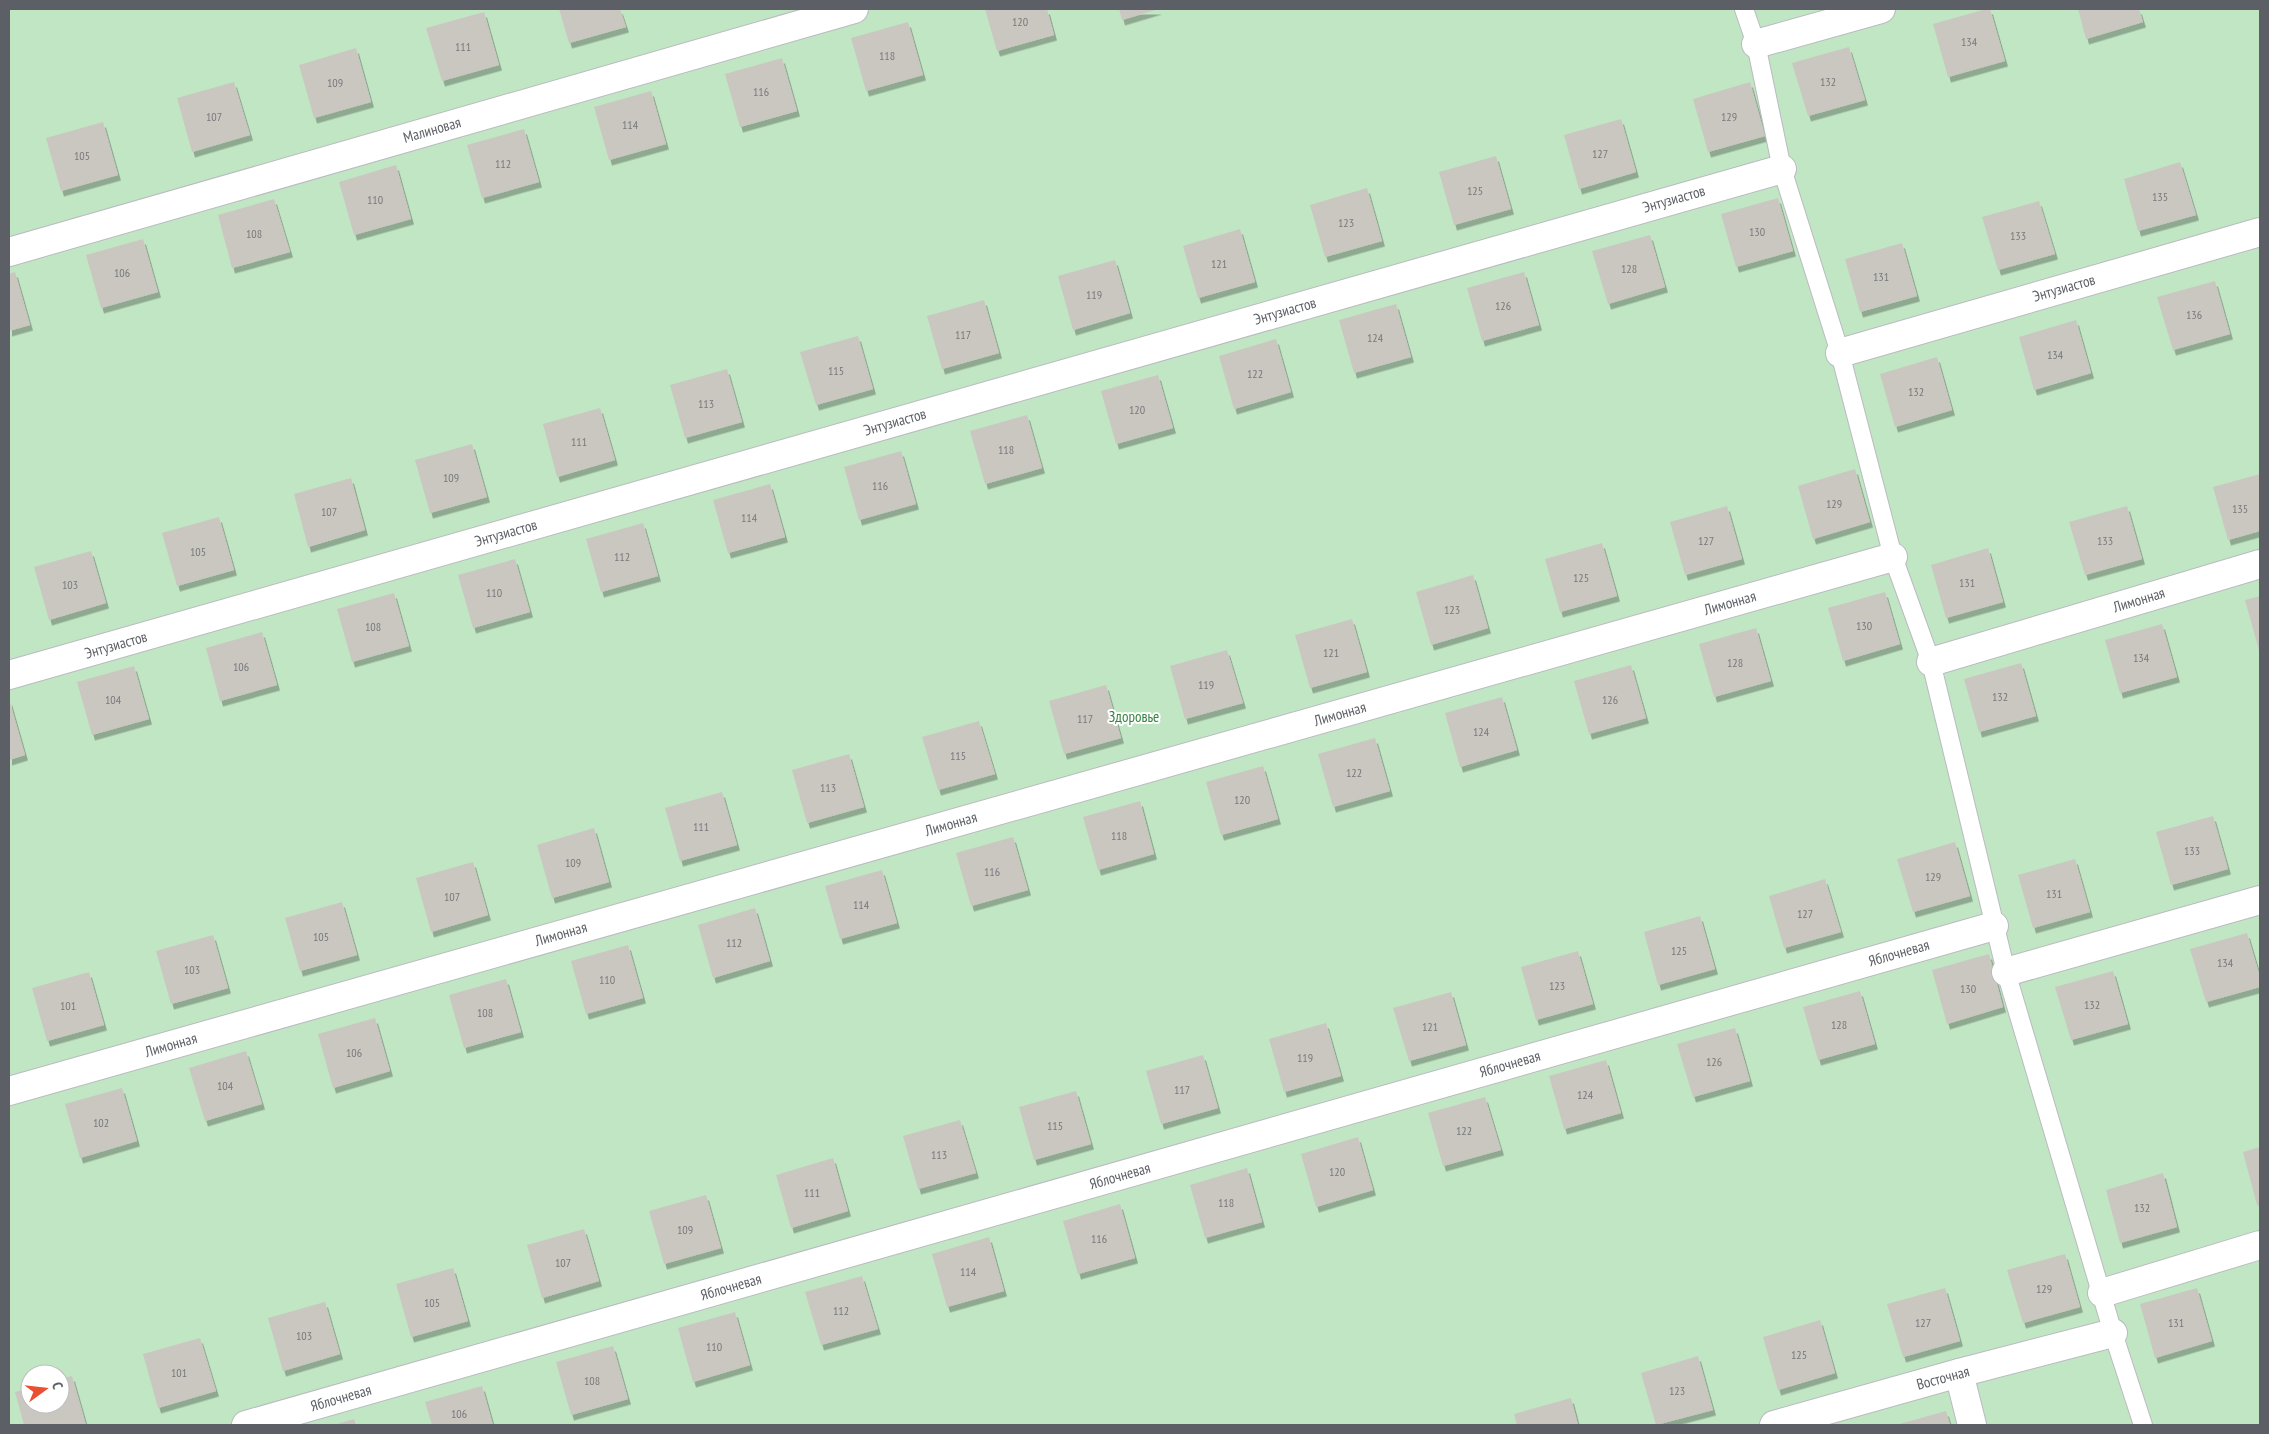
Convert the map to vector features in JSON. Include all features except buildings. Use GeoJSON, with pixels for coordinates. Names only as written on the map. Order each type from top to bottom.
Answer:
{"type":"FeatureCollection","features":[{"type":"Feature","properties":{"kind":"street","name":"Малиновая"},"geometry":{"type":"LineString","coordinates":[[9,252],[854,9]]}},
{"type":"Feature","properties":{"kind":"street"},"geometry":{"type":"LineString","coordinates":[[1756,44],[1881,9]]}},
{"type":"Feature","properties":{"kind":"street","name":"Энтузиастов"},"geometry":{"type":"LineString","coordinates":[[9,675],[1782,168]]}},
{"type":"Feature","properties":{"kind":"street","name":"Энтузиастов"},"geometry":{"type":"LineString","coordinates":[[1840,353],[2260,232]]}},
{"type":"Feature","properties":{"kind":"street","name":"Лимонная"},"geometry":{"type":"LineString","coordinates":[[9,1091],[1892,557]]}},
{"type":"Feature","properties":{"kind":"street","name":"Лимонная"},"geometry":{"type":"LineString","coordinates":[[1932,662],[2260,564]]}},
{"type":"Feature","properties":{"kind":"street"},"geometry":{"type":"LineString","coordinates":[[2006,972],[2260,900]]}},
{"type":"Feature","properties":{"kind":"street","name":"Яблочневая"},"geometry":{"type":"LineString","coordinates":[[246,1425],[1994,926]]}},
{"type":"Feature","properties":{"kind":"street"},"geometry":{"type":"LineString","coordinates":[[2102,1293],[2260,1245]]}},
{"type":"Feature","properties":{"kind":"street","name":"Восточная"},"geometry":{"type":"LineString","coordinates":[[1774,1425],[1959,1373],[2113,1333]]}},
{"type":"Feature","properties":{"kind":"street"},"geometry":{"type":"LineString","coordinates":[[1959,1373],[1972,1425]]}},
{"type":"Feature","properties":{"kind":"lane"},"geometry":{"type":"LineString","coordinates":[[1744,9],[1756,44],[1782,168],[1840,353],[1892,557],[1932,662],[2006,972],[2113,1333],[2143,1425]]}},
{"type":"Feature","properties":{"kind":"green space","name":"Здоровье"},"geometry":{"type":"Polygon","coordinates":[[[9,9],[2260,9],[2260,1425],[9,1425],[9,9]]]}}]}
